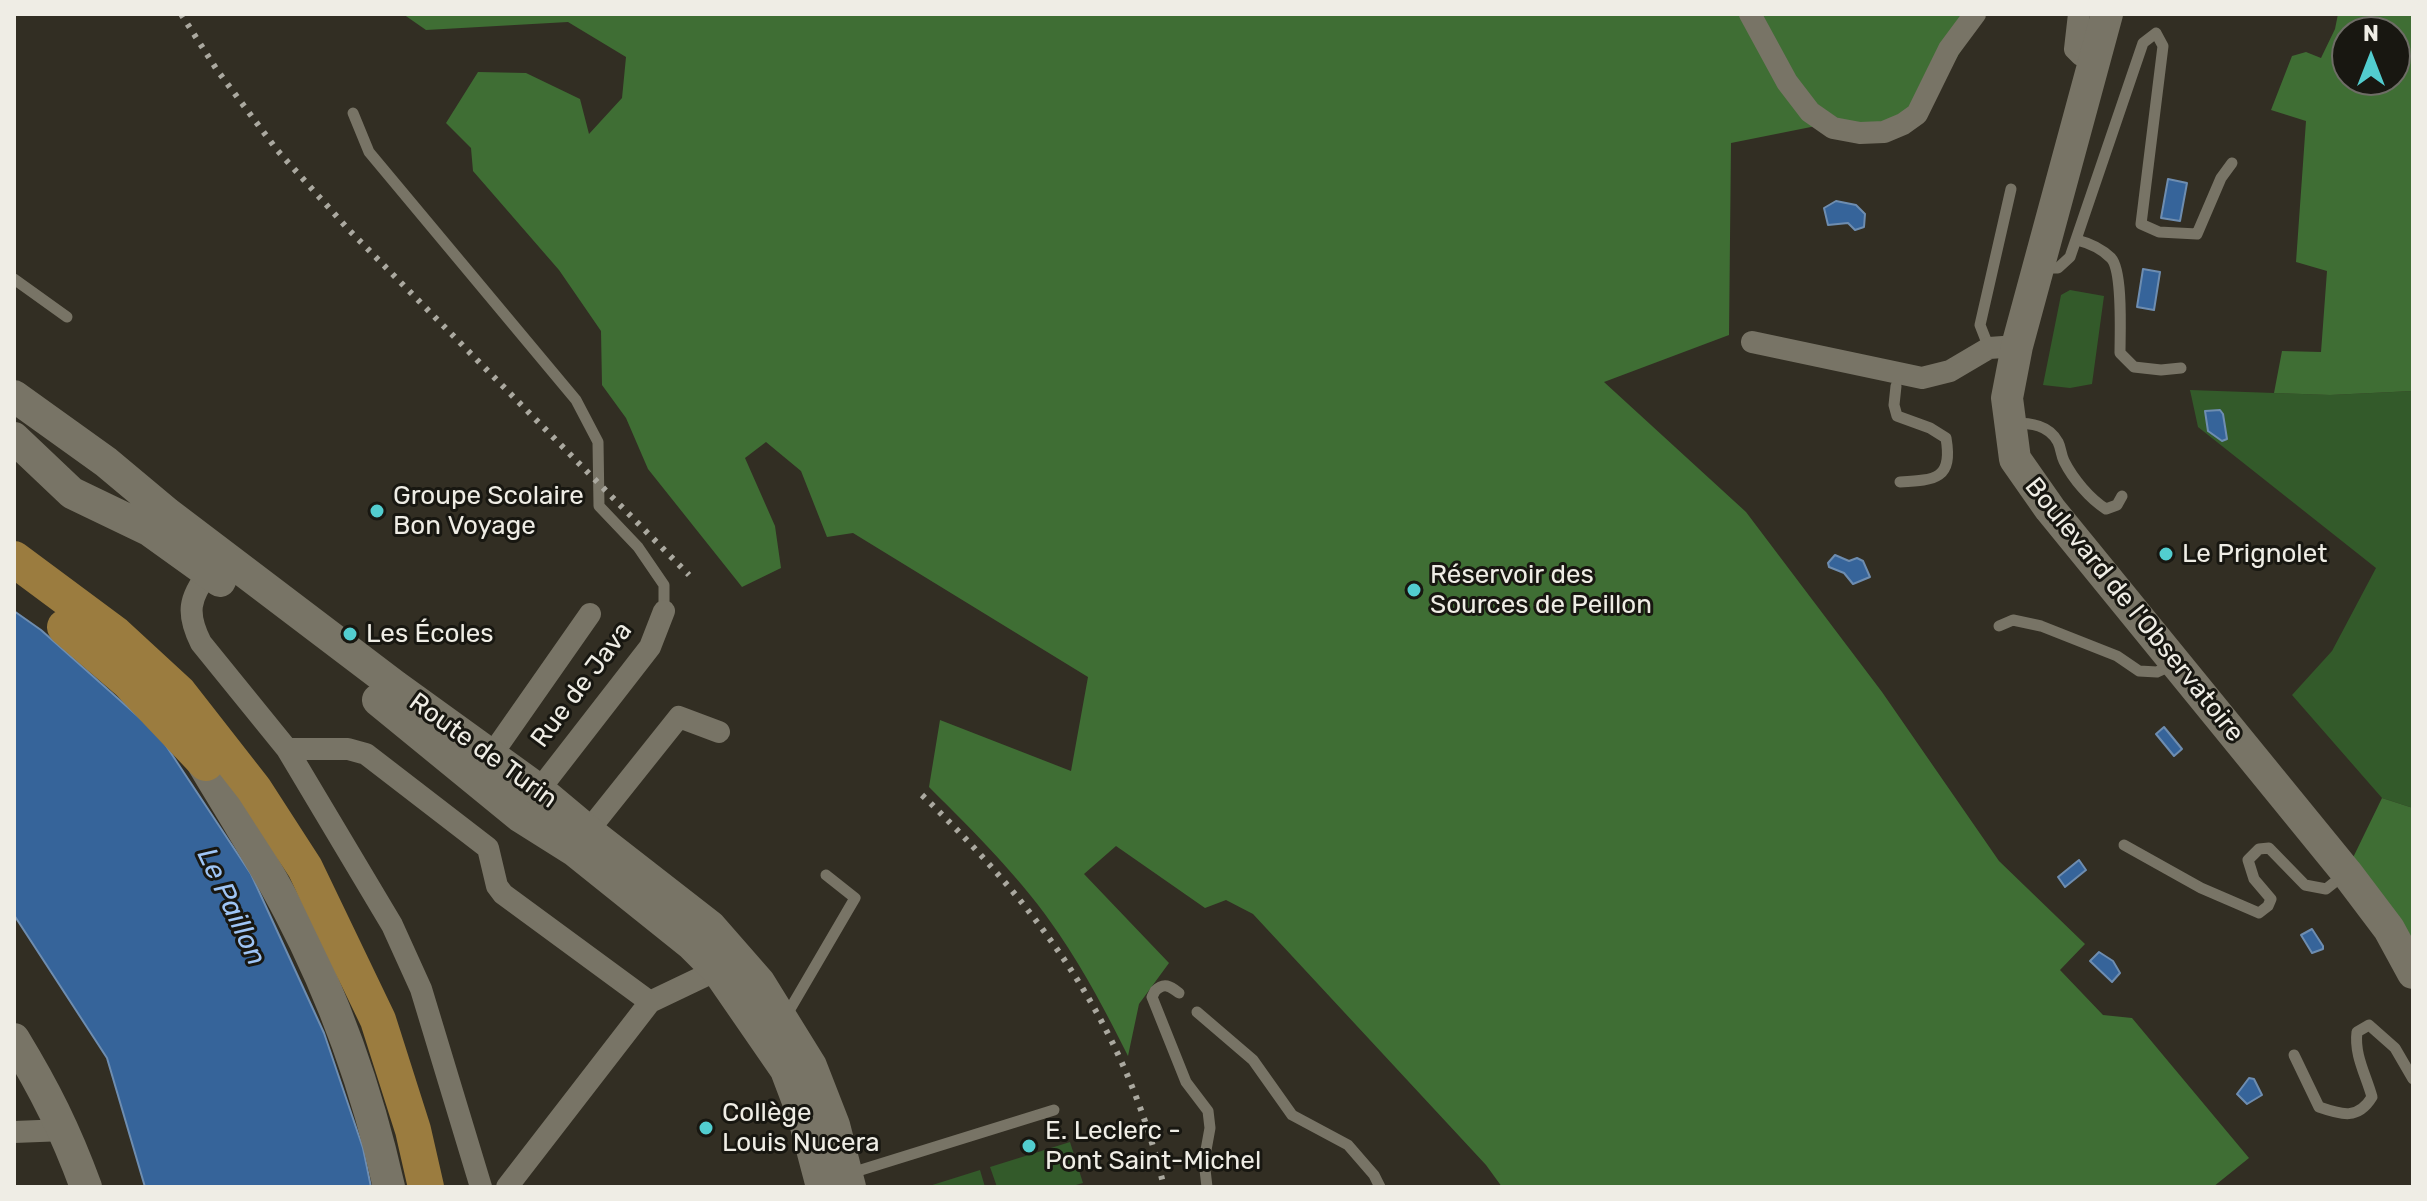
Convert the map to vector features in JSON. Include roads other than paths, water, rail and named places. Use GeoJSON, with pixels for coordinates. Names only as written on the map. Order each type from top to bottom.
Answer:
{"type":"FeatureCollection","features":[{"type":"Feature","properties":{"kind":"main road","name":"Boulevard de l'Observatoire"},"geometry":{"type":"LineString","coordinates":[[2107,14],[2037,268],[2003,347],[2015,459],[2050,509],[2346,872],[2389,929],[2413,973]]}},
{"type":"Feature","properties":{"kind":"main road","name":"Route de Turin"},"geometry":{"type":"LineString","coordinates":[[14,396],[128,479],[167,513],[490,757],[539,790],[710,926],[759,982],[811,1066],[834,1125],[835,1183]]}},
{"type":"Feature","properties":{"kind":"main road","name":"Route de Turin"},"geometry":{"type":"LineString","coordinates":[[14,438],[72,493],[149,530],[209,572],[400,716],[521,817],[575,851],[691,944],[717,970],[786,1070],[835,1183]]}},
{"type":"Feature","properties":{"kind":"main road"},"geometry":{"type":"LineString","coordinates":[[48,472],[77,462],[79,442]]}},
{"type":"Feature","properties":{"kind":"main road"},"geometry":{"type":"LineString","coordinates":[[109,512],[113,490],[128,479]]}},
{"type":"Feature","properties":{"kind":"main road"},"geometry":{"type":"LineString","coordinates":[[14,559],[115,634],[179,693],[265,778],[314,848],[367,941],[399,1013],[435,1126],[449,1187]]}},
{"type":"Feature","properties":{"kind":"main road"},"geometry":{"type":"LineString","coordinates":[[14,587],[96,651],[193,747],[254,826],[323,945],[374,1063],[407,1187]]}},
{"type":"Feature","properties":{"kind":"main road"},"geometry":{"type":"LineString","coordinates":[[179,693],[254,789],[305,868],[378,1020],[413,1130],[426,1187]]}},
{"type":"Feature","properties":{"kind":"main road"},"geometry":{"type":"LineString","coordinates":[[193,747],[289,912],[335,1012],[379,1139],[389,1187]]}},
{"type":"Feature","properties":{"kind":"main road"},"geometry":{"type":"LineString","coordinates":[[14,1039],[48,1094],[86,1187]]}},
{"type":"Feature","properties":{"kind":"street"},"geometry":{"type":"LineString","coordinates":[[1750,14],[1787,82],[1810,112],[1833,128],[1860,133],[1884,132],[1917,114],[1949,49],[1975,14]]}},
{"type":"Feature","properties":{"kind":"street"},"geometry":{"type":"LineString","coordinates":[[2079,14],[2075,49],[2094,60]]}},
{"type":"Feature","properties":{"kind":"street"},"geometry":{"type":"LineString","coordinates":[[1752,342],[1922,378],[1950,371],[2003,347]]}},
{"type":"Feature","properties":{"kind":"street"},"geometry":{"type":"LineString","coordinates":[[209,572],[195,590],[190,614],[194,629],[201,643],[287,749],[392,925],[415,976],[481,1187]]}},
{"type":"Feature","properties":{"kind":"street","name":"Rue de Java"},"geometry":{"type":"LineString","coordinates":[[521,817],[650,647],[664,611]]}},
{"type":"Feature","properties":{"kind":"street"},"geometry":{"type":"LineString","coordinates":[[490,757],[590,614]]}},
{"type":"Feature","properties":{"kind":"street"},"geometry":{"type":"LineString","coordinates":[[588,831],[679,717],[719,732]]}},
{"type":"Feature","properties":{"kind":"street"},"geometry":{"type":"LineString","coordinates":[[287,749],[348,749],[366,754],[488,848],[497,886],[503,894],[650,1002]]}},
{"type":"Feature","properties":{"kind":"street"},"geometry":{"type":"LineString","coordinates":[[507,1187],[650,1002],[717,970]]}},
{"type":"Feature","properties":{"kind":"street"},"geometry":{"type":"LineString","coordinates":[[14,1132],[65,1130]]}},
{"type":"Feature","properties":{"kind":"lane"},"geometry":{"type":"LineString","coordinates":[[2037,268],[2058,268],[2070,257],[2143,43],[2156,33],[2163,46],[2141,224],[2159,232],[2197,234],[2221,178],[2232,163]]}},
{"type":"Feature","properties":{"kind":"lane"},"geometry":{"type":"LineString","coordinates":[[353,113],[369,152],[576,400],[598,442],[599,506],[638,547],[664,585],[664,611]]}},
{"type":"Feature","properties":{"kind":"lane"},"geometry":{"type":"LineString","coordinates":[[2003,347],[1980,325],[2011,189]]}},
{"type":"Feature","properties":{"kind":"lane"},"geometry":{"type":"LineString","coordinates":[[2077,240],[2088,243],[2113,260],[2117,274],[2120,353],[2134,367],[2161,370],[2181,368]]}},
{"type":"Feature","properties":{"kind":"lane"},"geometry":{"type":"LineString","coordinates":[[14,279],[67,317]]}},
{"type":"Feature","properties":{"kind":"lane"},"geometry":{"type":"LineString","coordinates":[[1896,386],[1894,405],[1897,416],[1930,428],[1946,438],[1950,457],[1943,472],[1927,481],[1900,482]]}},
{"type":"Feature","properties":{"kind":"lane"},"geometry":{"type":"LineString","coordinates":[[2009,423],[2031,423],[2046,429],[2058,441],[2064,461],[2094,502],[2106,509],[2117,505],[2122,496]]}},
{"type":"Feature","properties":{"kind":"lane"},"geometry":{"type":"LineString","coordinates":[[1999,626],[2013,620],[2041,626],[2117,656],[2139,671],[2157,672],[2176,663]]}},
{"type":"Feature","properties":{"kind":"lane"},"geometry":{"type":"LineString","coordinates":[[2124,845],[2201,888],[2259,913],[2271,899],[2254,879],[2248,860],[2259,849],[2269,848],[2305,885],[2326,889],[2346,872]]}},
{"type":"Feature","properties":{"kind":"lane"},"geometry":{"type":"LineString","coordinates":[[784,1020],[855,898],[826,875]]}},
{"type":"Feature","properties":{"kind":"lane"},"geometry":{"type":"LineString","coordinates":[[1179,993],[1169,986],[1163,986],[1152,997],[1181,1071],[1208,1111],[1210,1128],[1204,1161],[1207,1187]]}},
{"type":"Feature","properties":{"kind":"lane"},"geometry":{"type":"LineString","coordinates":[[1197,1012],[1253,1060],[1292,1115],[1348,1145],[1374,1175],[1380,1187]]}},
{"type":"Feature","properties":{"kind":"lane"},"geometry":{"type":"LineString","coordinates":[[2294,1055],[2319,1107],[2337,1113],[2354,1113],[2365,1109],[2372,1097],[2355,1049],[2357,1032],[2369,1025],[2395,1048],[2413,1079]]}},
{"type":"Feature","properties":{"kind":"lane"},"geometry":{"type":"LineString","coordinates":[[835,1183],[1054,1110]]}},
{"type":"Feature","properties":{"kind":"water"},"geometry":{"type":"Polygon","coordinates":[[[2168,179],[2187,183],[2180,221],[2161,218],[2168,179]]]}},
{"type":"Feature","properties":{"kind":"water"},"geometry":{"type":"Polygon","coordinates":[[[1836,201],[1856,205],[1865,214],[1864,227],[1855,230],[1848,223],[1828,225],[1824,208],[1836,201]]]}},
{"type":"Feature","properties":{"kind":"water"},"geometry":{"type":"Polygon","coordinates":[[[2143,269],[2160,272],[2154,310],[2137,307],[2143,269]]]}},
{"type":"Feature","properties":{"kind":"water"},"geometry":{"type":"Polygon","coordinates":[[[2220,410],[2227,439],[2222,441],[2208,431],[2205,411],[2220,410]]]}},
{"type":"Feature","properties":{"kind":"water"},"geometry":{"type":"Polygon","coordinates":[[[1835,555],[1849,561],[1857,558],[1863,561],[1870,577],[1853,584],[1844,573],[1829,567],[1828,563],[1835,555]]]}},
{"type":"Feature","properties":{"kind":"water","name":"Le Paillon"},"geometry":{"type":"Polygon","coordinates":[[[14,611],[41,630],[159,735],[251,874],[324,1033],[363,1148],[371,1187],[145,1187],[107,1058],[14,915],[14,611]]]}},
{"type":"Feature","properties":{"kind":"water"},"geometry":{"type":"Polygon","coordinates":[[[2164,727],[2182,749],[2174,756],[2156,734],[2164,727]]]}},
{"type":"Feature","properties":{"kind":"water"},"geometry":{"type":"Polygon","coordinates":[[[2079,860],[2086,870],[2065,887],[2058,877],[2079,860]]]}},
{"type":"Feature","properties":{"kind":"water"},"geometry":{"type":"Polygon","coordinates":[[[2312,929],[2323,949],[2312,953],[2301,935],[2312,929]]]}},
{"type":"Feature","properties":{"kind":"water"},"geometry":{"type":"Polygon","coordinates":[[[2099,952],[2113,961],[2120,973],[2112,982],[2090,961],[2099,952]]]}},
{"type":"Feature","properties":{"kind":"water"},"geometry":{"type":"Polygon","coordinates":[[[2249,1078],[2254,1079],[2262,1095],[2247,1104],[2237,1094],[2249,1078]]]}},
{"type":"Feature","properties":{"kind":"railway"},"geometry":{"type":"LineString","coordinates":[[181,14],[217,70],[277,150],[349,230],[689,575]]}},
{"type":"Feature","properties":{"kind":"railway"},"geometry":{"type":"LineString","coordinates":[[922,795],[1005,882],[1073,973],[1102,1022],[1126,1073],[1147,1128],[1164,1187]]}},
{"type":"Feature","properties":{"kind":"place","name":"Groupe Scolaire Bon Voyage"},"geometry":{"type":"Point","coordinates":[377,511]}},
{"type":"Feature","properties":{"kind":"place","name":"Le Prignolet"},"geometry":{"type":"Point","coordinates":[2166,554]}},
{"type":"Feature","properties":{"kind":"place","name":"Réservoir des Sources de Peillon"},"geometry":{"type":"Point","coordinates":[1414,590]}},
{"type":"Feature","properties":{"kind":"place","name":"Les Écoles"},"geometry":{"type":"Point","coordinates":[350,634]}},
{"type":"Feature","properties":{"kind":"place","name":"Collège Louis Nucera"},"geometry":{"type":"Point","coordinates":[706,1128]}},
{"type":"Feature","properties":{"kind":"place","name":"E. Leclerc - Pont Saint-Michel"},"geometry":{"type":"Point","coordinates":[1029,1146]}}]}
